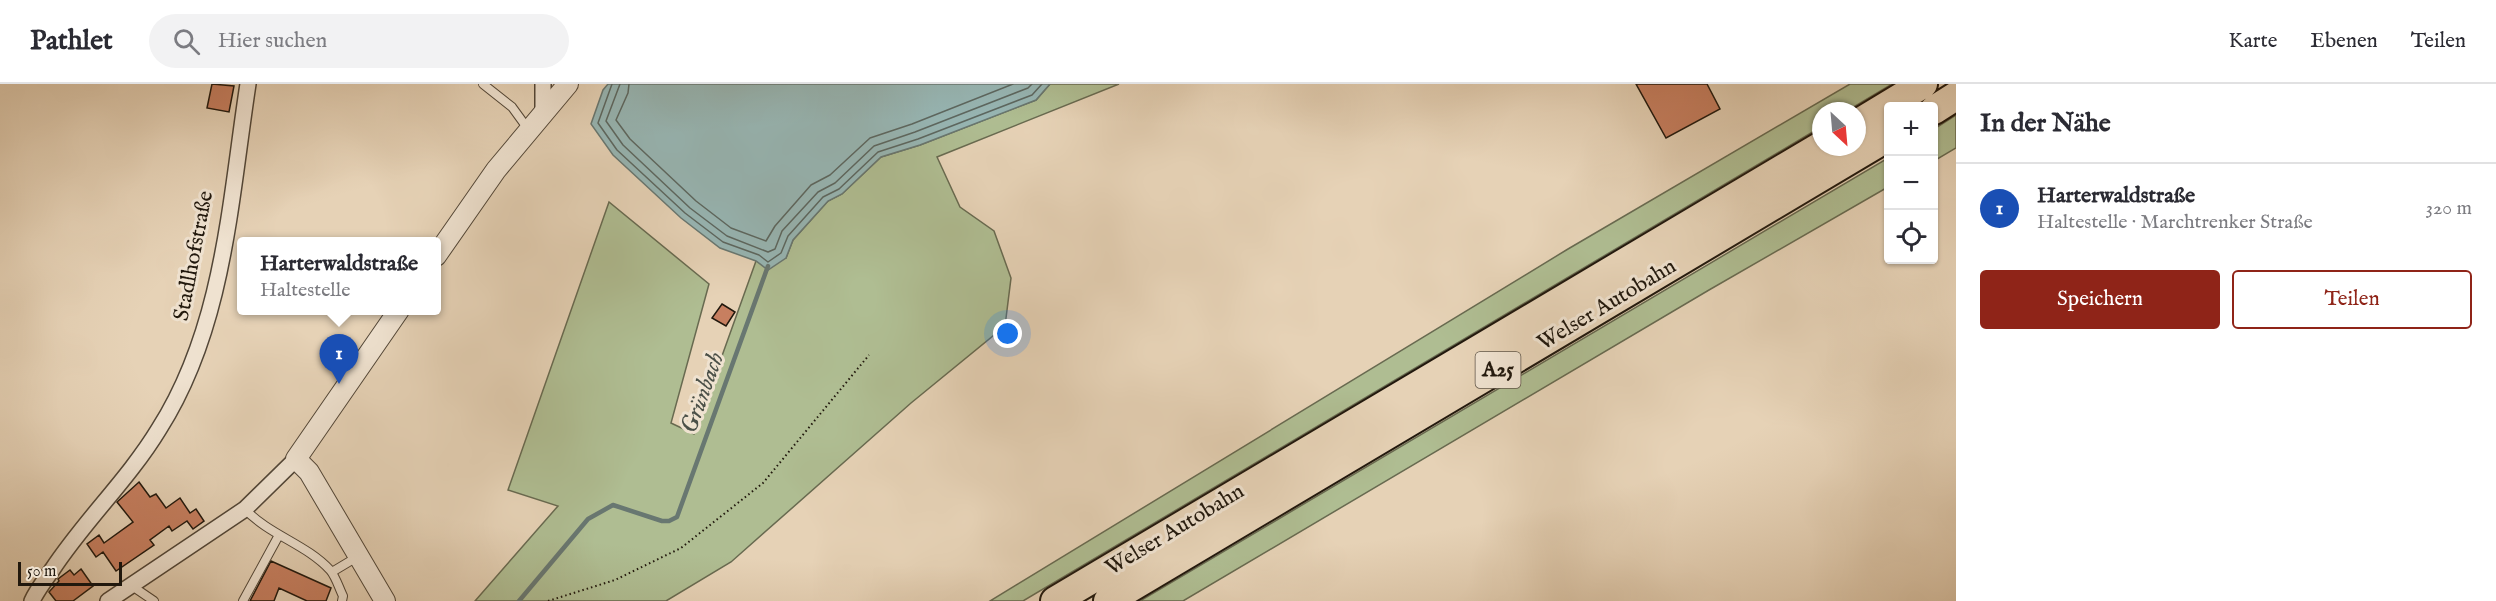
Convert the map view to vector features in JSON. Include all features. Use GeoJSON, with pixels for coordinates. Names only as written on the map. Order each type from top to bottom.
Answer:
{"type":"FeatureCollection","features":[{"type":"Feature","properties":{"kind":"highway"},"geometry":{"type":"LineString","coordinates":[[1866,119],[1923,84]]}},
{"type":"Feature","properties":{"kind":"highway"},"geometry":{"type":"LineString","coordinates":[[1938,107],[1956,96]]}},
{"type":"Feature","properties":{"kind":"highway","name":"Welser Autobahn"},"geometry":{"type":"LineString","coordinates":[[1108,601],[1884,139]]}},
{"type":"Feature","properties":{"kind":"highway","name":"Welser Autobahn"},"geometry":{"type":"LineString","coordinates":[[1055,601],[1812,151]]}},
{"type":"Feature","properties":{"kind":"street","name":"Stadlhofstraße"},"geometry":{"type":"LineString","coordinates":[[32,601],[65,550],[134,467],[182,390],[202,340],[216,294],[248,84]]}},
{"type":"Feature","properties":{"kind":"street"},"geometry":{"type":"LineString","coordinates":[[543,84],[543,112]]}},
{"type":"Feature","properties":{"kind":"street"},"geometry":{"type":"LineString","coordinates":[[441,249],[496,170],[568,84]]}},
{"type":"Feature","properties":{"kind":"street"},"geometry":{"type":"LineString","coordinates":[[108,601],[245,509],[296,459],[396,315]]}},
{"type":"Feature","properties":{"kind":"street"},"geometry":{"type":"LineString","coordinates":[[296,459],[309,472],[385,601]]}},
{"type":"Feature","properties":{"kind":"lane"},"geometry":{"type":"LineString","coordinates":[[483,84],[512,107],[528,129]]}},
{"type":"Feature","properties":{"kind":"lane"},"geometry":{"type":"LineString","coordinates":[[245,509],[255,520],[318,559],[332,572],[343,596],[342,601]]}},
{"type":"Feature","properties":{"kind":"lane"},"geometry":{"type":"LineString","coordinates":[[243,601],[279,534]]}},
{"type":"Feature","properties":{"kind":"lane"},"geometry":{"type":"LineString","coordinates":[[332,572],[359,556]]}},
{"type":"Feature","properties":{"kind":"lane"},"geometry":{"type":"LineString","coordinates":[[132,586],[154,601]]}},
{"type":"Feature","properties":{"kind":"path"},"geometry":{"type":"LineString","coordinates":[[548,601],[615,580],[681,548],[763,483],[869,355]]}},
{"type":"Feature","properties":{"kind":"green space"},"geometry":{"type":"Polygon","coordinates":[[[1050,84],[1119,84],[937,157],[960,207],[994,231],[1011,278],[1005,326],[911,403],[731,562],[666,601],[475,601],[558,506],[508,490],[609,202],[709,284],[671,423],[694,434],[756,261],[786,258],[793,240],[828,201],[842,194],[881,157],[920,145],[1036,100],[1050,84]]]}},
{"type":"Feature","properties":{"kind":"green space"},"geometry":{"type":"Polygon","coordinates":[[[1850,84],[1892,84],[1862,102],[1819,102],[1850,84]]]}},
{"type":"Feature","properties":{"kind":"green space"},"geometry":{"type":"Polygon","coordinates":[[[1812,106],[1812,132],[1023,601],[990,601],[1568,249],[1812,106]]]}},
{"type":"Feature","properties":{"kind":"green space"},"geometry":{"type":"Polygon","coordinates":[[[1956,115],[1956,148],[1938,159],[1938,156],[1938,126],[1956,115]]]}},
{"type":"Feature","properties":{"kind":"green space"},"geometry":{"type":"Polygon","coordinates":[[[1884,160],[1884,189],[1183,601],[1140,601],[1884,160]]]}},
{"type":"Feature","properties":{"kind":"water"},"geometry":{"type":"Polygon","coordinates":[[[608,84],[1050,84],[1036,100],[920,145],[881,157],[842,194],[828,201],[793,240],[786,258],[768,270],[756,261],[720,248],[681,218],[613,155],[591,124],[603,90],[608,84]]]}},
{"type":"Feature","properties":{"kind":"building"},"geometry":{"type":"Polygon","coordinates":[[[212,84],[234,86],[229,112],[207,108],[212,84]]]}},
{"type":"Feature","properties":{"kind":"building"},"geometry":{"type":"Polygon","coordinates":[[[1636,84],[1707,84],[1720,109],[1666,138],[1636,84]]]}},
{"type":"Feature","properties":{"kind":"building"},"geometry":{"type":"Polygon","coordinates":[[[722,304],[735,312],[726,326],[712,318],[722,304]]]}},
{"type":"Feature","properties":{"kind":"building"},"geometry":{"type":"Polygon","coordinates":[[[139,482],[150,497],[156,494],[166,508],[180,498],[190,513],[196,509],[204,521],[193,529],[187,521],[172,531],[169,526],[150,540],[154,545],[116,571],[103,552],[96,557],[87,544],[99,535],[104,543],[133,522],[117,502],[139,482]]]}},
{"type":"Feature","properties":{"kind":"building"},"geometry":{"type":"Polygon","coordinates":[[[271,561],[331,588],[326,601],[307,601],[279,588],[274,601],[250,601],[271,561]]]}},
{"type":"Feature","properties":{"kind":"building"},"geometry":{"type":"Polygon","coordinates":[[[81,569],[93,586],[73,601],[56,601],[49,592],[59,581],[58,579],[70,570],[74,575],[81,569]]]}},
{"type":"Feature","properties":{"kind":"waterway","name":"Grünbach"},"geometry":{"type":"LineString","coordinates":[[519,601],[588,519],[613,505],[662,521],[669,521],[677,517],[768,266]]}},
{"type":"Feature","properties":{"kind":"place","name":"Harterwaldstraße"},"geometry":{"type":"Point","coordinates":[339,384]}}]}
